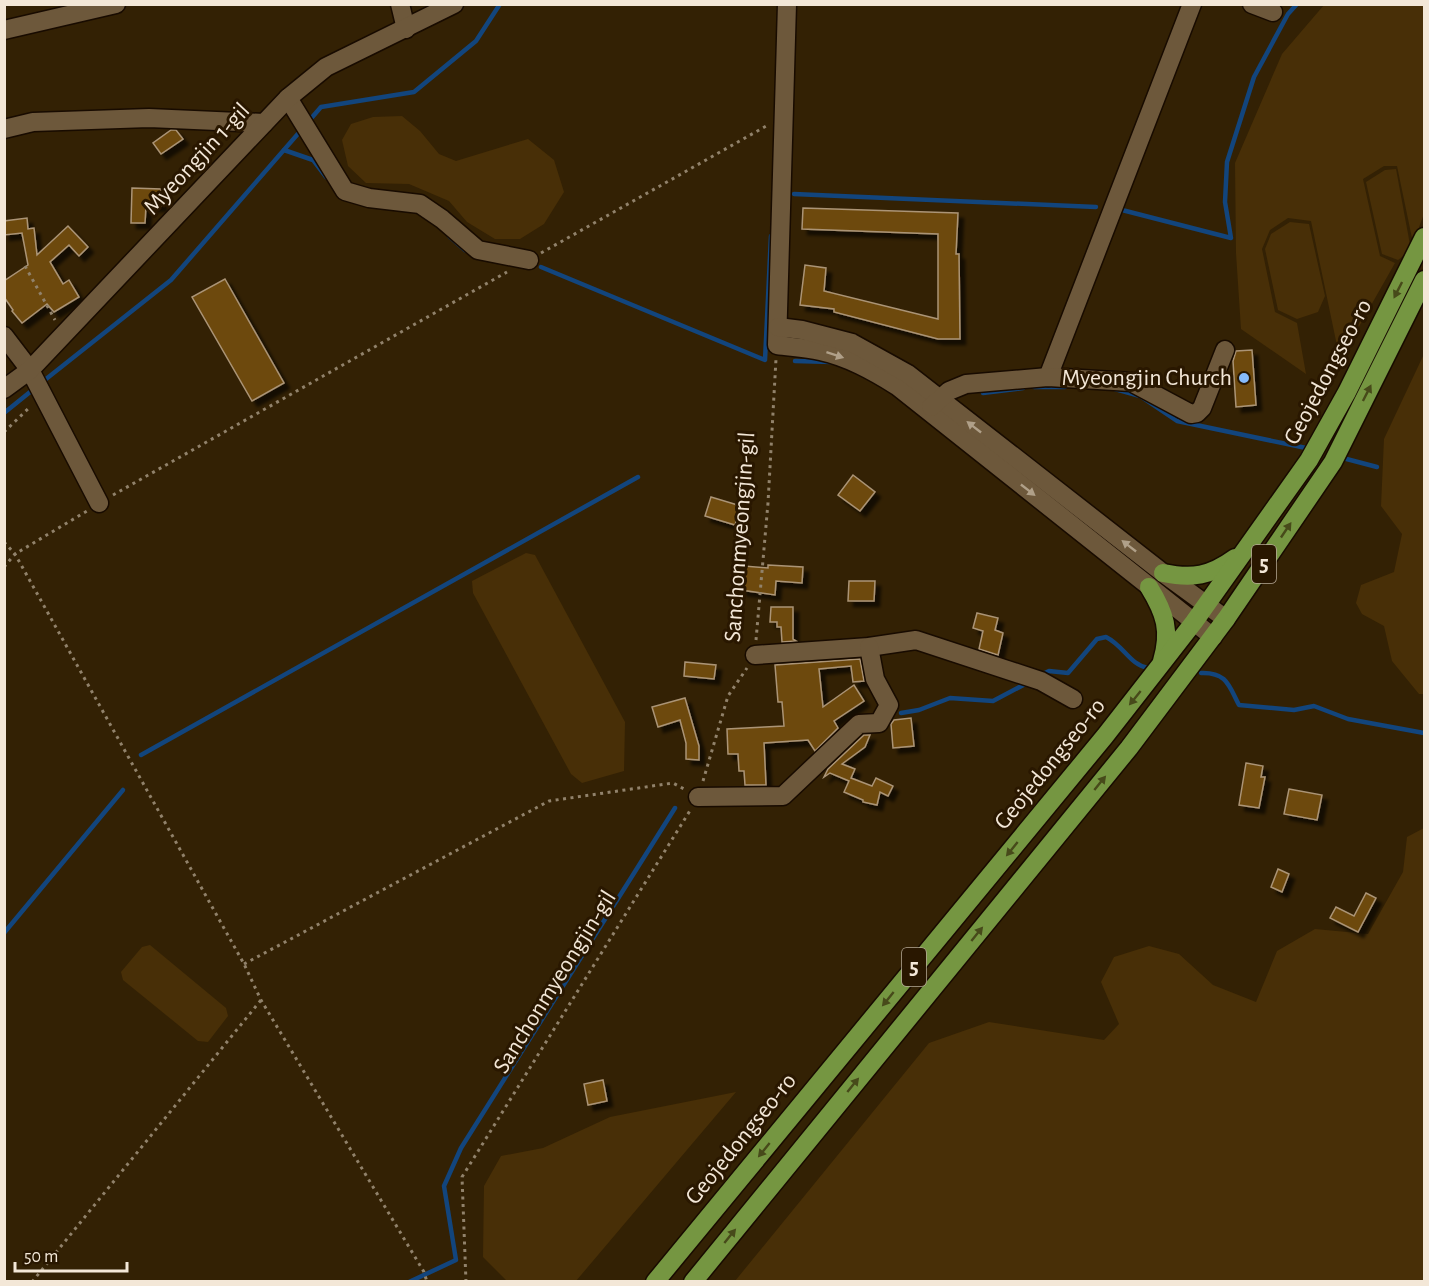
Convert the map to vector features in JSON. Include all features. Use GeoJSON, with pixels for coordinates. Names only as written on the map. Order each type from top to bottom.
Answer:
{"type":"FeatureCollection","features":[{"type":"Feature","properties":{"kind":"main road","name":"Geojedongseo-ro"},"geometry":{"type":"LineString","coordinates":[[655,1281],[1194,622],[1309,460],[1347,392],[1425,237]]}},
{"type":"Feature","properties":{"kind":"main road","name":"Geojedongseo-ro"},"geometry":{"type":"LineString","coordinates":[[693,1281],[1129,748],[1213,637],[1333,462],[1425,280]]}},
{"type":"Feature","properties":{"kind":"main road"},"geometry":{"type":"LineString","coordinates":[[1163,573],[1191,577],[1203,575],[1217,570],[1242,554]]}},
{"type":"Feature","properties":{"kind":"main road"},"geometry":{"type":"LineString","coordinates":[[1149,586],[1164,613],[1166,625],[1165,652],[1161,665]]}},
{"type":"Feature","properties":{"kind":"street"},"geometry":{"type":"LineString","coordinates":[[4,30],[116,4]]}},
{"type":"Feature","properties":{"kind":"street"},"geometry":{"type":"LineString","coordinates":[[400,4],[406,29]]}},
{"type":"Feature","properties":{"kind":"street","name":"Myeongjin 1-gil"},"geometry":{"type":"LineString","coordinates":[[4,389],[30,370],[288,98],[326,67],[454,4]]}},
{"type":"Feature","properties":{"kind":"street"},"geometry":{"type":"LineString","coordinates":[[778,336],[787,4]]}},
{"type":"Feature","properties":{"kind":"street"},"geometry":{"type":"LineString","coordinates":[[1048,377],[1192,4]]}},
{"type":"Feature","properties":{"kind":"street"},"geometry":{"type":"LineString","coordinates":[[1252,4],[1273,12]]}},
{"type":"Feature","properties":{"kind":"street"},"geometry":{"type":"LineString","coordinates":[[288,98],[345,191],[369,198],[420,204],[442,219],[478,250],[530,260]]}},
{"type":"Feature","properties":{"kind":"street"},"geometry":{"type":"LineString","coordinates":[[4,129],[33,122],[149,118],[264,123]]}},
{"type":"Feature","properties":{"kind":"street"},"geometry":{"type":"LineString","coordinates":[[779,294],[786,315],[804,330],[852,343],[908,374],[934,405],[1213,637]]}},
{"type":"Feature","properties":{"kind":"street"},"geometry":{"type":"LineString","coordinates":[[778,336],[804,330]]}},
{"type":"Feature","properties":{"kind":"street"},"geometry":{"type":"LineString","coordinates":[[4,336],[30,370],[99,503]]}},
{"type":"Feature","properties":{"kind":"street"},"geometry":{"type":"LineString","coordinates":[[778,336],[839,356],[934,405],[1226,619]]}},
{"type":"Feature","properties":{"kind":"street"},"geometry":{"type":"LineString","coordinates":[[934,405],[956,387],[966,384],[1048,377],[1131,382],[1191,414],[1197,413],[1202,408],[1225,350]]}},
{"type":"Feature","properties":{"kind":"street"},"geometry":{"type":"LineString","coordinates":[[755,655],[869,647],[916,640],[1020,673],[1041,681],[1073,699]]}},
{"type":"Feature","properties":{"kind":"street"},"geometry":{"type":"LineString","coordinates":[[698,797],[783,796],[859,724],[879,723],[889,705],[875,679],[869,647]]}},
{"type":"Feature","properties":{"kind":"path"},"geometry":{"type":"LineString","coordinates":[[4,567],[15,554],[99,503],[783,117]]}},
{"type":"Feature","properties":{"kind":"path"},"geometry":{"type":"LineString","coordinates":[[25,266],[49,313],[65,334]]}},
{"type":"Feature","properties":{"kind":"path","name":"Sanchonmyeongjin-gil"},"geometry":{"type":"LineString","coordinates":[[466,1281],[462,1177],[698,797],[728,696],[755,655],[768,503],[778,336]]}},
{"type":"Feature","properties":{"kind":"path"},"geometry":{"type":"LineString","coordinates":[[4,432],[42,394]]}},
{"type":"Feature","properties":{"kind":"path"},"geometry":{"type":"LineString","coordinates":[[4,542],[15,554],[244,964],[261,1000],[424,1272],[427,1281]]}},
{"type":"Feature","properties":{"kind":"path"},"geometry":{"type":"LineString","coordinates":[[244,964],[549,801],[673,783],[698,797]]}},
{"type":"Feature","properties":{"kind":"path"},"geometry":{"type":"LineString","coordinates":[[32,1281],[261,1000]]}},
{"type":"Feature","properties":{"kind":"shaded area"},"geometry":{"type":"Polygon","coordinates":[[[1324,5],[1424,5],[1424,214],[1413,243],[1397,166],[1384,166],[1363,179],[1380,256],[1395,263],[1340,360],[1311,221],[1288,218],[1270,230],[1262,249],[1275,312],[1297,323],[1306,374],[1241,329],[1236,253],[1235,163],[1282,54],[1324,5]]]}},
{"type":"Feature","properties":{"kind":"shaded area"},"geometry":{"type":"Polygon","coordinates":[[[402,116],[420,131],[439,154],[456,161],[528,139],[554,160],[564,192],[544,224],[520,239],[495,239],[467,222],[449,201],[409,184],[366,183],[348,166],[342,140],[351,124],[373,117],[402,116]]]}},
{"type":"Feature","properties":{"kind":"shaded area"},"geometry":{"type":"Polygon","coordinates":[[[1396,169],[1411,250],[1398,260],[1382,254],[1366,182],[1385,170],[1396,169]]]}},
{"type":"Feature","properties":{"kind":"shaded area"},"geometry":{"type":"Polygon","coordinates":[[[1290,222],[1309,224],[1325,296],[1318,312],[1297,319],[1278,310],[1265,249],[1271,234],[1290,222]]]}},
{"type":"Feature","properties":{"kind":"shaded area"},"geometry":{"type":"Polygon","coordinates":[[[1424,354],[1424,694],[1419,694],[1392,661],[1384,626],[1362,614],[1356,603],[1361,585],[1394,572],[1402,534],[1381,506],[1384,439],[1424,354]]]}},
{"type":"Feature","properties":{"kind":"shaded area"},"geometry":{"type":"Polygon","coordinates":[[[526,553],[535,555],[625,722],[624,771],[582,783],[571,774],[473,593],[472,581],[526,553]]]}},
{"type":"Feature","properties":{"kind":"shaded area"},"geometry":{"type":"Polygon","coordinates":[[[1424,828],[1424,1281],[735,1281],[929,1043],[989,1022],[1104,1040],[1119,1024],[1101,982],[1114,957],[1149,946],[1179,954],[1213,985],[1256,1002],[1277,951],[1315,929],[1368,934],[1403,872],[1407,837],[1424,828]]]}},
{"type":"Feature","properties":{"kind":"shaded area"},"geometry":{"type":"Polygon","coordinates":[[[150,945],[226,1008],[228,1016],[208,1042],[198,1041],[123,980],[121,972],[142,947],[150,945]]]}},
{"type":"Feature","properties":{"kind":"shaded area"},"geometry":{"type":"Polygon","coordinates":[[[736,1092],[576,1281],[507,1281],[483,1257],[484,1186],[501,1156],[543,1148],[610,1117],[736,1092]]]}},
{"type":"Feature","properties":{"kind":"building"},"geometry":{"type":"Polygon","coordinates":[[[171,130],[176,130],[183,139],[161,154],[153,143],[171,130]]]}},
{"type":"Feature","properties":{"kind":"building"},"geometry":{"type":"Polygon","coordinates":[[[132,188],[161,189],[161,206],[146,206],[145,223],[131,223],[132,188]]]}},
{"type":"Feature","properties":{"kind":"building"},"geometry":{"type":"Polygon","coordinates":[[[803,208],[958,213],[956,254],[959,254],[960,339],[938,339],[834,312],[834,309],[800,305],[805,265],[826,268],[824,291],[938,319],[938,234],[802,229],[803,208]]]}},
{"type":"Feature","properties":{"kind":"building"},"geometry":{"type":"Polygon","coordinates":[[[27,218],[28,229],[34,228],[37,255],[68,226],[88,247],[79,256],[69,245],[50,262],[63,284],[69,280],[79,297],[54,312],[47,304],[22,323],[4,297],[4,281],[28,265],[22,233],[4,235],[4,221],[27,218]]]}},
{"type":"Feature","properties":{"kind":"building"},"geometry":{"type":"Polygon","coordinates":[[[225,279],[284,383],[252,401],[192,297],[225,279]]]}},
{"type":"Feature","properties":{"kind":"building","name":"Myeongjin Church"},"geometry":{"type":"Polygon","coordinates":[[[1252,350],[1256,405],[1236,407],[1233,361],[1236,351],[1252,350]]]}},
{"type":"Feature","properties":{"kind":"building"},"geometry":{"type":"Polygon","coordinates":[[[853,475],[875,492],[860,511],[838,495],[853,475]]]}},
{"type":"Feature","properties":{"kind":"building"},"geometry":{"type":"Polygon","coordinates":[[[711,497],[741,506],[735,525],[705,516],[711,497]]]}},
{"type":"Feature","properties":{"kind":"building"},"geometry":{"type":"Polygon","coordinates":[[[768,565],[803,567],[802,583],[776,581],[775,595],[741,590],[744,566],[768,568],[768,565]]]}},
{"type":"Feature","properties":{"kind":"building"},"geometry":{"type":"Polygon","coordinates":[[[849,581],[875,581],[874,601],[848,601],[849,581]]]}},
{"type":"Feature","properties":{"kind":"building"},"geometry":{"type":"Polygon","coordinates":[[[771,607],[793,607],[793,639],[796,641],[782,642],[781,627],[777,627],[777,622],[770,622],[771,607]]]}},
{"type":"Feature","properties":{"kind":"building"},"geometry":{"type":"Polygon","coordinates":[[[977,613],[998,618],[995,630],[1003,633],[998,655],[979,649],[983,631],[973,628],[977,613]]]}},
{"type":"Feature","properties":{"kind":"building"},"geometry":{"type":"Polygon","coordinates":[[[860,659],[864,681],[853,682],[851,666],[819,669],[823,707],[854,685],[864,701],[834,721],[838,728],[815,751],[808,740],[764,743],[766,785],[745,785],[744,771],[739,771],[738,754],[728,754],[727,729],[784,726],[782,702],[778,702],[775,665],[860,659]]]}},
{"type":"Feature","properties":{"kind":"building"},"geometry":{"type":"Polygon","coordinates":[[[685,662],[716,665],[714,679],[684,676],[685,662]]]}},
{"type":"Feature","properties":{"kind":"building"},"geometry":{"type":"Polygon","coordinates":[[[685,698],[699,746],[699,760],[686,759],[686,743],[680,720],[658,727],[652,707],[685,698]]]}},
{"type":"Feature","properties":{"kind":"building"},"geometry":{"type":"Polygon","coordinates":[[[911,718],[914,746],[893,748],[891,724],[894,720],[911,718]]]}},
{"type":"Feature","properties":{"kind":"building"},"geometry":{"type":"Polygon","coordinates":[[[864,735],[870,735],[865,747],[842,764],[855,769],[851,778],[872,786],[876,778],[893,786],[888,796],[880,792],[877,805],[863,802],[844,792],[849,781],[830,773],[824,777],[828,769],[864,735]]]}},
{"type":"Feature","properties":{"kind":"building"},"geometry":{"type":"Polygon","coordinates":[[[1246,763],[1263,766],[1261,777],[1265,777],[1259,808],[1239,805],[1246,763]]]}},
{"type":"Feature","properties":{"kind":"building"},"geometry":{"type":"Polygon","coordinates":[[[1289,789],[1322,795],[1317,820],[1284,814],[1289,789]]]}},
{"type":"Feature","properties":{"kind":"building"},"geometry":{"type":"Polygon","coordinates":[[[1278,869],[1289,874],[1282,892],[1271,887],[1278,869]]]}},
{"type":"Feature","properties":{"kind":"building"},"geometry":{"type":"Polygon","coordinates":[[[1366,893],[1376,898],[1358,932],[1330,918],[1336,907],[1354,916],[1366,893]]]}},
{"type":"Feature","properties":{"kind":"building"},"geometry":{"type":"Polygon","coordinates":[[[603,1080],[607,1101],[588,1105],[584,1084],[603,1080]]]}},
{"type":"Feature","properties":{"kind":"waterway"},"geometry":{"type":"LineString","coordinates":[[308,122],[321,107],[414,92],[476,41],[500,4]]}},
{"type":"Feature","properties":{"kind":"waterway"},"geometry":{"type":"LineString","coordinates":[[1122,210],[1231,238],[1225,202],[1227,162],[1254,77],[1288,14],[1297,4]]}},
{"type":"Feature","properties":{"kind":"waterway"},"geometry":{"type":"LineString","coordinates":[[41,383],[171,280],[303,128]]}},
{"type":"Feature","properties":{"kind":"waterway"},"geometry":{"type":"LineString","coordinates":[[284,150],[313,160],[326,177]]}},
{"type":"Feature","properties":{"kind":"waterway"},"geometry":{"type":"LineString","coordinates":[[794,194],[1096,207]]}},
{"type":"Feature","properties":{"kind":"waterway"},"geometry":{"type":"LineString","coordinates":[[449,236],[465,250]]}},
{"type":"Feature","properties":{"kind":"waterway"},"geometry":{"type":"LineString","coordinates":[[541,267],[765,360],[771,236]]}},
{"type":"Feature","properties":{"kind":"waterway"},"geometry":{"type":"LineString","coordinates":[[795,361],[832,362]]}},
{"type":"Feature","properties":{"kind":"waterway"},"geometry":{"type":"LineString","coordinates":[[1034,387],[1065,387]]}},
{"type":"Feature","properties":{"kind":"waterway"},"geometry":{"type":"LineString","coordinates":[[4,413],[35,388]]}},
{"type":"Feature","properties":{"kind":"waterway"},"geometry":{"type":"LineString","coordinates":[[983,393],[1023,388]]}},
{"type":"Feature","properties":{"kind":"waterway"},"geometry":{"type":"LineString","coordinates":[[1115,389],[1140,396],[1177,421],[1311,449]]}},
{"type":"Feature","properties":{"kind":"waterway"},"geometry":{"type":"LineString","coordinates":[[1339,457],[1377,467]]}},
{"type":"Feature","properties":{"kind":"waterway"},"geometry":{"type":"LineString","coordinates":[[141,755],[638,477]]}},
{"type":"Feature","properties":{"kind":"waterway"},"geometry":{"type":"LineString","coordinates":[[1041,675],[1049,671],[1068,673],[1097,639],[1106,637],[1118,645],[1136,663],[1148,668]]}},
{"type":"Feature","properties":{"kind":"waterway"},"geometry":{"type":"LineString","coordinates":[[1201,673],[1210,673],[1222,678],[1239,705],[1294,710],[1314,706],[1348,719],[1424,733]]}},
{"type":"Feature","properties":{"kind":"waterway"},"geometry":{"type":"LineString","coordinates":[[901,713],[919,710],[950,698],[993,701],[1029,682]]}},
{"type":"Feature","properties":{"kind":"waterway"},"geometry":{"type":"LineString","coordinates":[[4,933],[123,790]]}},
{"type":"Feature","properties":{"kind":"waterway"},"geometry":{"type":"LineString","coordinates":[[409,1282],[456,1260],[444,1186],[461,1148],[675,808]]}},
{"type":"Feature","properties":{"kind":"place","name":"Myeongjin Church"},"geometry":{"type":"Point","coordinates":[1244,378]}}]}
